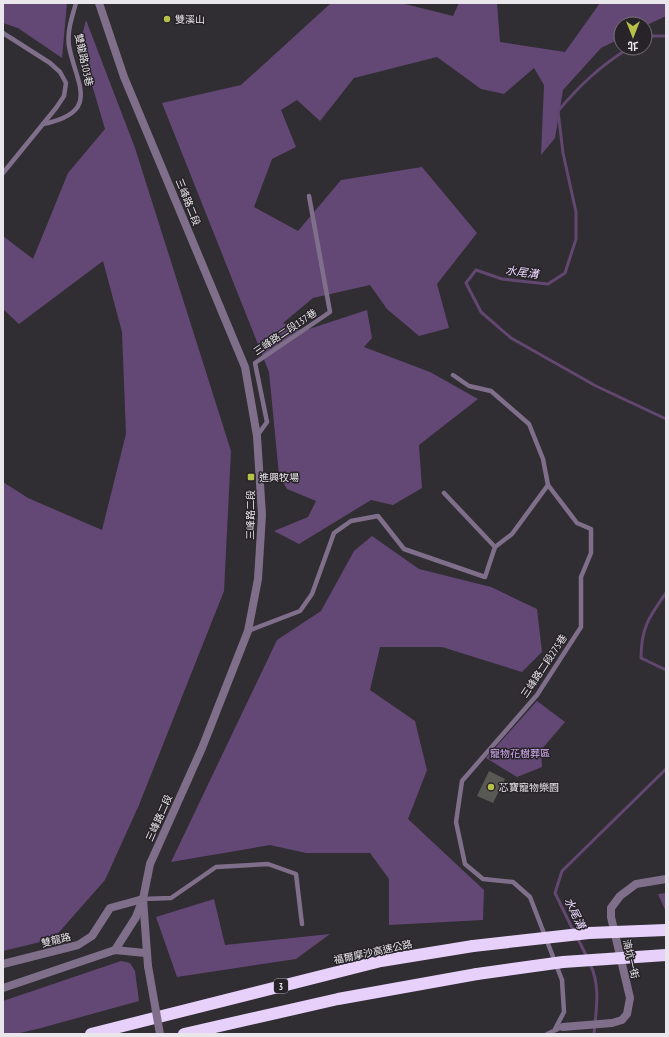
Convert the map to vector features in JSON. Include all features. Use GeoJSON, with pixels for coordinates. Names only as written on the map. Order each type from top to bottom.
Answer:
{"type":"FeatureCollection","features":[{"type":"Feature","properties":{"kind":"highway","name":"福爾摩沙高速公路"},"geometry":{"type":"LineString","coordinates":[[91,1034],[382,961],[473,946],[588,933],[666,930]]}},
{"type":"Feature","properties":{"kind":"highway"},"geometry":{"type":"LineString","coordinates":[[184,1034],[338,999],[477,974],[563,962],[666,955]]}},
{"type":"Feature","properties":{"kind":"street","name":"三峰路二段"},"geometry":{"type":"LineString","coordinates":[[99,3],[124,77],[245,367],[257,436],[262,515],[258,579],[248,631],[202,748],[150,864],[143,899],[145,953],[160,1034]]}},
{"type":"Feature","properties":{"kind":"street","name":"湳坑一街"},"geometry":{"type":"LineString","coordinates":[[559,1028],[612,1023],[622,1020],[626,1014],[630,998],[611,917],[611,908],[620,896],[636,884],[666,879]]}},
{"type":"Feature","properties":{"kind":"street"},"geometry":{"type":"LineString","coordinates":[[114,950],[136,917],[143,899]]}},
{"type":"Feature","properties":{"kind":"street","name":"雙龍路"},"geometry":{"type":"LineString","coordinates":[[3,964],[78,945],[92,936],[110,908],[143,899]]}},
{"type":"Feature","properties":{"kind":"street"},"geometry":{"type":"LineString","coordinates":[[3,988],[114,950],[145,953]]}},
{"type":"Feature","properties":{"kind":"lane","name":"雙龍路103巷"},"geometry":{"type":"LineString","coordinates":[[43,124],[61,120],[76,108],[82,92],[69,46],[68,31],[76,3]]}},
{"type":"Feature","properties":{"kind":"lane"},"geometry":{"type":"LineString","coordinates":[[3,33],[50,63],[60,72],[66,83],[64,96],[3,173]]}},
{"type":"Feature","properties":{"kind":"lane","name":"三峰路二段137巷"},"geometry":{"type":"LineString","coordinates":[[257,436],[267,422],[255,363],[330,312],[309,196]]}},
{"type":"Feature","properties":{"kind":"lane"},"geometry":{"type":"LineString","coordinates":[[248,631],[300,610],[312,594],[334,533],[351,521],[378,516],[404,549],[485,577],[495,547],[512,534],[548,485],[543,459],[530,424],[491,392],[469,386],[453,375]]}},
{"type":"Feature","properties":{"kind":"lane","name":"三峰路二段275巷"},"geometry":{"type":"LineString","coordinates":[[548,485],[577,523],[591,529],[591,553],[581,577],[582,627],[538,695],[462,781],[456,822],[465,864],[483,879],[513,882],[530,897],[562,980],[564,1012],[559,1028]]}},
{"type":"Feature","properties":{"kind":"lane"},"geometry":{"type":"LineString","coordinates":[[444,493],[495,547]]}},
{"type":"Feature","properties":{"kind":"lane"},"geometry":{"type":"LineString","coordinates":[[143,899],[171,898],[216,867],[268,864],[296,874],[302,924]]}},
{"type":"Feature","properties":{"kind":"lane"},"geometry":{"type":"LineString","coordinates":[[547,1034],[559,1028]]}},
{"type":"Feature","properties":{"kind":"green space"},"geometry":{"type":"Polygon","coordinates":[[[3,3],[67,3],[62,58],[18,28],[3,23],[3,3]]]}},
{"type":"Feature","properties":{"kind":"green space"},"geometry":{"type":"Polygon","coordinates":[[[331,3],[401,3],[453,16],[459,3],[497,3],[500,42],[565,52],[600,3],[666,3],[666,16],[653,22],[653,16],[613,16],[613,42],[601,48],[563,90],[555,138],[541,155],[544,85],[534,68],[504,94],[481,89],[437,57],[354,78],[320,121],[297,100],[281,110],[296,147],[272,159],[254,207],[298,231],[341,180],[422,167],[477,233],[437,284],[449,328],[419,336],[387,309],[370,285],[313,298],[283,323],[303,331],[367,310],[372,338],[364,347],[430,372],[478,399],[419,445],[422,488],[393,505],[371,500],[299,544],[274,531],[308,517],[316,501],[287,489],[279,475],[269,372],[162,103],[241,85],[331,3]]]}},
{"type":"Feature","properties":{"kind":"green space"},"geometry":{"type":"Polygon","coordinates":[[[86,20],[135,148],[231,451],[224,591],[139,805],[105,880],[53,939],[3,951],[3,482],[28,498],[102,530],[126,434],[122,332],[103,261],[19,324],[3,309],[3,236],[33,259],[68,173],[105,129],[80,44],[86,20]]]}},
{"type":"Feature","properties":{"kind":"green space"},"geometry":{"type":"Polygon","coordinates":[[[372,536],[419,569],[491,587],[537,609],[542,652],[522,672],[442,647],[380,647],[370,690],[415,721],[427,770],[408,819],[484,890],[483,920],[389,925],[389,879],[370,853],[306,853],[270,845],[171,862],[277,640],[321,611],[354,551],[372,536]]]}},
{"type":"Feature","properties":{"kind":"green space","name":"寵物花樹葬區"},"geometry":{"type":"Polygon","coordinates":[[[537,701],[565,722],[541,750],[542,767],[517,777],[486,758],[537,701]]]}},
{"type":"Feature","properties":{"kind":"green space"},"geometry":{"type":"Polygon","coordinates":[[[666,893],[666,912],[658,894],[666,893]]]}},
{"type":"Feature","properties":{"kind":"green space"},"geometry":{"type":"Polygon","coordinates":[[[214,899],[225,945],[330,934],[296,959],[177,977],[156,917],[214,899]]]}},
{"type":"Feature","properties":{"kind":"green space"},"geometry":{"type":"Polygon","coordinates":[[[121,961],[130,963],[135,971],[139,1001],[41,1028],[16,1034],[3,1034],[3,1001],[121,961]]]}},
{"type":"Feature","properties":{"kind":"building","name":"芯寶寵物樂園"},"geometry":{"type":"Polygon","coordinates":[[[489,771],[505,779],[493,803],[477,796],[489,771]]]}},
{"type":"Feature","properties":{"kind":"waterway","name":"水尾溝"},"geometry":{"type":"LineString","coordinates":[[653,36],[666,36]]}},
{"type":"Feature","properties":{"kind":"waterway","name":"水尾溝"},"geometry":{"type":"LineString","coordinates":[[618,56],[591,76],[558,111],[563,153],[576,212],[576,239],[565,273],[548,284],[502,279],[476,270],[466,283],[481,312],[511,338],[596,386],[666,419]]}},
{"type":"Feature","properties":{"kind":"waterway","name":"水尾溝"},"geometry":{"type":"LineString","coordinates":[[666,593],[647,623],[641,648],[641,658],[666,670]]}},
{"type":"Feature","properties":{"kind":"waterway","name":"水尾溝"},"geometry":{"type":"LineString","coordinates":[[574,932],[555,893],[562,871],[666,769]]}},
{"type":"Feature","properties":{"kind":"waterway","name":"水尾溝"},"geometry":{"type":"LineString","coordinates":[[577,937],[587,957]]}},
{"type":"Feature","properties":{"kind":"waterway","name":"水尾溝"},"geometry":{"type":"LineString","coordinates":[[590,964],[597,989],[594,1034]]}},
{"type":"Feature","properties":{"kind":"place","name":"雙溪山"},"geometry":{"type":"Point","coordinates":[167,19]}},
{"type":"Feature","properties":{"kind":"place","name":"進興牧場"},"geometry":{"type":"Point","coordinates":[251,477]}},
{"type":"Feature","properties":{"kind":"place","name":"芯寶寵物樂園"},"geometry":{"type":"Point","coordinates":[491,787]}}]}
